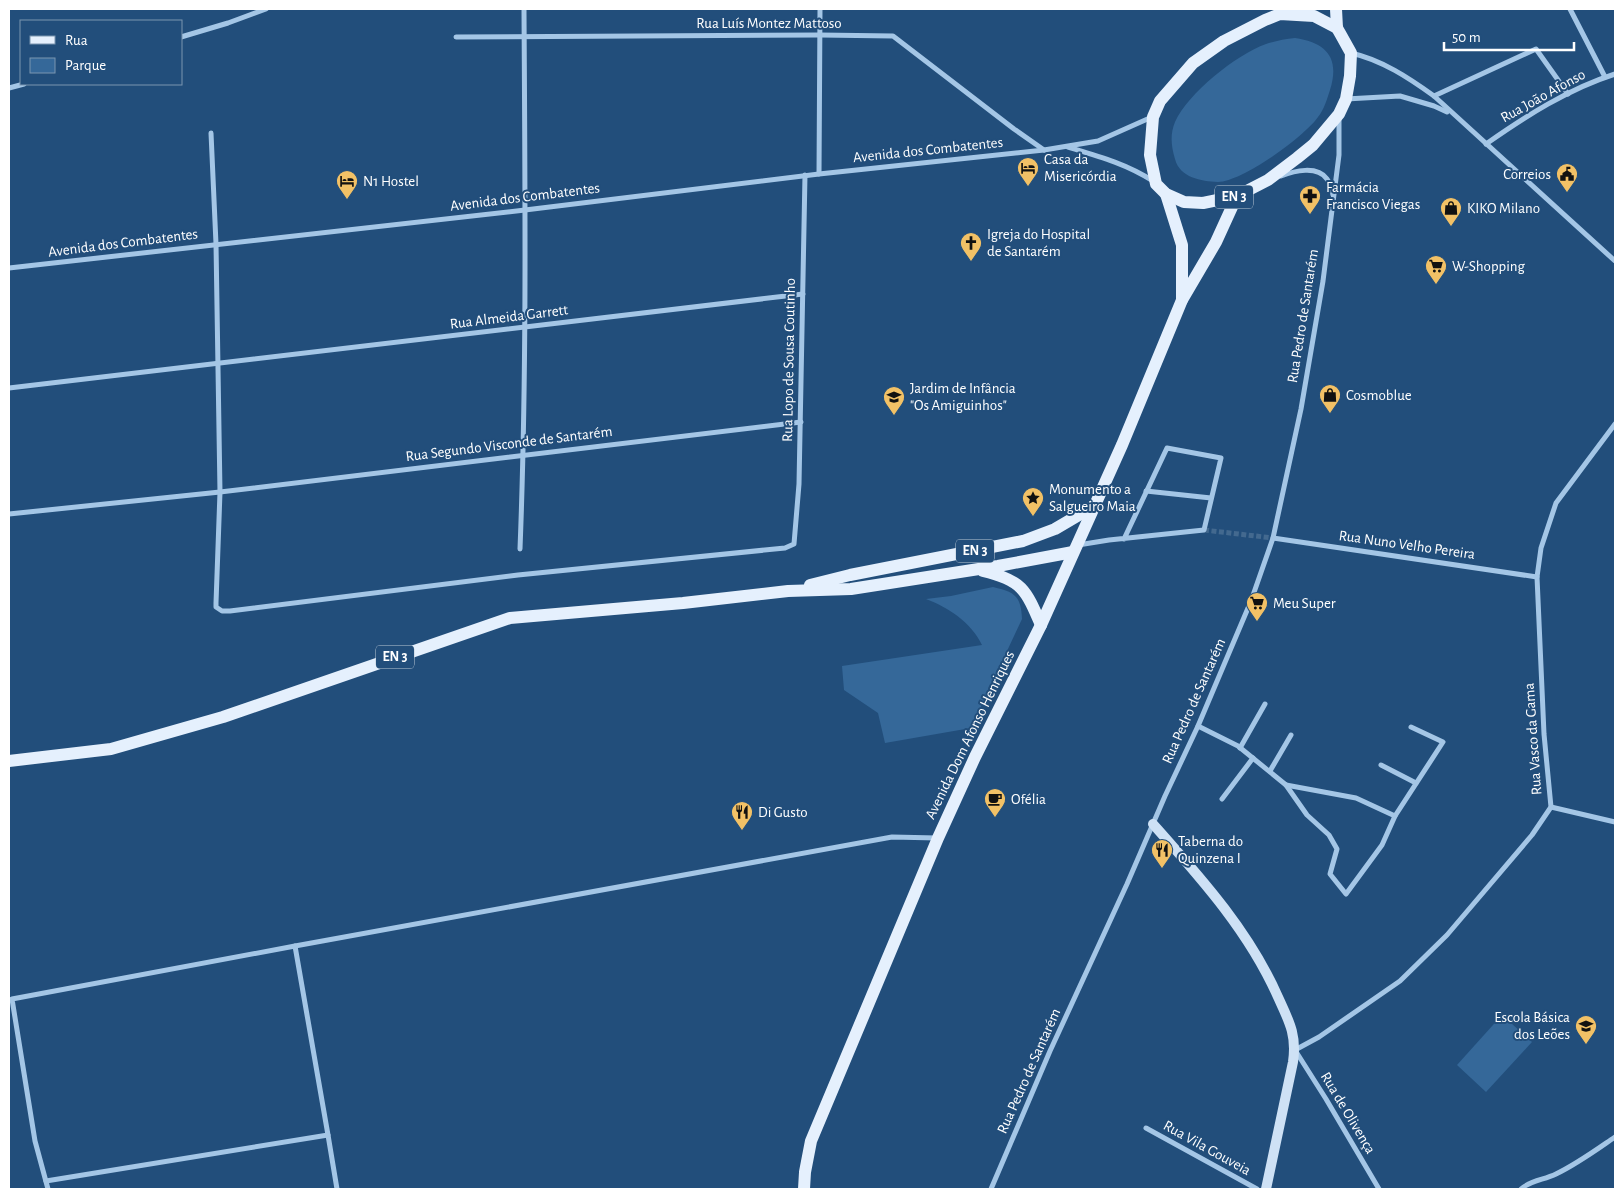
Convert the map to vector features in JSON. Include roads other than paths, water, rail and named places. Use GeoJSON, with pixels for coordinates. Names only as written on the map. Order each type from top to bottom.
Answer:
{"type":"FeatureCollection","features":[{"type":"Feature","properties":{"kind":"main road"},"geometry":{"type":"LineString","coordinates":[[1336,9],[1337,28],[1351,53]]}},
{"type":"Feature","properties":{"kind":"main road"},"geometry":{"type":"LineString","coordinates":[[1156,184],[1150,155],[1153,117],[1160,101],[1193,63],[1268,14],[1314,16],[1337,28]]}},
{"type":"Feature","properties":{"kind":"main road","name":"EN 3"},"geometry":{"type":"LineString","coordinates":[[1156,184],[1166,194],[1184,202],[1203,203],[1237,196],[1268,180],[1313,145],[1339,114],[1346,99],[1351,53]]}},
{"type":"Feature","properties":{"kind":"main road","name":"Avenida Dom Afonso Henriques"},"geometry":{"type":"LineString","coordinates":[[1166,194],[1182,245],[1182,300]]}},
{"type":"Feature","properties":{"kind":"main road","name":"Avenida Dom Afonso Henriques"},"geometry":{"type":"LineString","coordinates":[[804,1189],[805,1172],[811,1142],[938,838],[1041,625],[1122,445],[1182,300],[1216,242],[1237,196]]}},
{"type":"Feature","properties":{"kind":"main road","name":"EN 3"},"geometry":{"type":"LineString","coordinates":[[788,591],[850,575],[1023,541],[1055,529],[1094,506]]}},
{"type":"Feature","properties":{"kind":"main road","name":"EN 3"},"geometry":{"type":"LineString","coordinates":[[9,761],[111,749],[223,717],[510,618],[683,604],[788,591],[851,589],[975,569],[1075,549]]}},
{"type":"Feature","properties":{"kind":"main road"},"geometry":{"type":"LineString","coordinates":[[975,569],[1010,579],[1019,585],[1031,602],[1041,625]]}},
{"type":"Feature","properties":{"kind":"street"},"geometry":{"type":"LineString","coordinates":[[182,37],[266,9]]}},
{"type":"Feature","properties":{"kind":"street"},"geometry":{"type":"LineString","coordinates":[[520,550],[524,455],[524,9]]}},
{"type":"Feature","properties":{"kind":"street"},"geometry":{"type":"LineString","coordinates":[[819,174],[820,9]]}},
{"type":"Feature","properties":{"kind":"street"},"geometry":{"type":"LineString","coordinates":[[1570,9],[1605,78]]}},
{"type":"Feature","properties":{"kind":"street","name":"Rua Luís Montez Mattoso"},"geometry":{"type":"LineString","coordinates":[[456,37],[893,36],[1014,130],[1044,150]]}},
{"type":"Feature","properties":{"kind":"street"},"geometry":{"type":"LineString","coordinates":[[1434,96],[1536,49],[1568,94]]}},
{"type":"Feature","properties":{"kind":"street"},"geometry":{"type":"LineString","coordinates":[[1351,53],[1367,57],[1382,64],[1416,83],[1434,96],[1615,262]]}},
{"type":"Feature","properties":{"kind":"street","name":"Rua João Afonso"},"geometry":{"type":"LineString","coordinates":[[1486,144],[1520,120],[1568,94],[1615,74]]}},
{"type":"Feature","properties":{"kind":"street"},"geometry":{"type":"LineString","coordinates":[[1346,99],[1400,96],[1434,106],[1452,114]]}},
{"type":"Feature","properties":{"kind":"street","name":"Rua Pedro de Santarém"},"geometry":{"type":"LineString","coordinates":[[991,1189],[1050,1051],[1198,726],[1251,601],[1273,538],[1301,409],[1323,281],[1339,155],[1339,114]]}},
{"type":"Feature","properties":{"kind":"street","name":"Avenida dos Combatentes"},"geometry":{"type":"LineString","coordinates":[[9,268],[525,210],[819,174],[1044,150],[1098,141],[1153,117]]}},
{"type":"Feature","properties":{"kind":"street"},"geometry":{"type":"LineString","coordinates":[[211,133],[216,244],[220,492]]}},
{"type":"Feature","properties":{"kind":"street"},"geometry":{"type":"LineString","coordinates":[[1065,146],[1105,157],[1141,174],[1156,184]]}},
{"type":"Feature","properties":{"kind":"street"},"geometry":{"type":"LineString","coordinates":[[1268,180],[1296,170],[1311,171],[1327,178],[1334,196]]}},
{"type":"Feature","properties":{"kind":"street","name":"Rua Lopo de Sousa Coutinho"},"geometry":{"type":"LineString","coordinates":[[220,492],[216,603],[218,608],[230,611],[518,575],[785,548],[794,544],[799,484],[801,422],[805,176]]}},
{"type":"Feature","properties":{"kind":"street","name":"Rua Almeida Garrett"},"geometry":{"type":"LineString","coordinates":[[9,388],[803,294]]}},
{"type":"Feature","properties":{"kind":"street","name":"Rua Segundo Visconde de Santarém"},"geometry":{"type":"LineString","coordinates":[[9,514],[220,492],[801,422]]}},
{"type":"Feature","properties":{"kind":"street","name":"Rua Vasco da Gama"},"geometry":{"type":"LineString","coordinates":[[1295,1050],[1319,1037],[1400,981],[1454,928],[1532,835],[1551,808],[1544,734],[1537,576],[1541,548],[1556,503],[1615,424]]}},
{"type":"Feature","properties":{"kind":"street"},"geometry":{"type":"LineString","coordinates":[[1075,549],[1109,540],[1124,539],[1204,530],[1221,458],[1167,448],[1124,539]]}},
{"type":"Feature","properties":{"kind":"street"},"geometry":{"type":"LineString","coordinates":[[1146,491],[1211,498]]}},
{"type":"Feature","properties":{"kind":"street","name":"Rua Nuno Velho Pereira"},"geometry":{"type":"LineString","coordinates":[[1273,538],[1537,576]]}},
{"type":"Feature","properties":{"kind":"street"},"geometry":{"type":"LineString","coordinates":[[1240,748],[1265,704]]}},
{"type":"Feature","properties":{"kind":"street"},"geometry":{"type":"LineString","coordinates":[[1198,726],[1240,748],[1286,784],[1307,815],[1329,835],[1337,849],[1330,874],[1346,894],[1382,844],[1395,816],[1443,742],[1411,726]]}},
{"type":"Feature","properties":{"kind":"street"},"geometry":{"type":"LineString","coordinates":[[1270,772],[1291,735]]}},
{"type":"Feature","properties":{"kind":"street"},"geometry":{"type":"LineString","coordinates":[[1222,799],[1253,758]]}},
{"type":"Feature","properties":{"kind":"street"},"geometry":{"type":"LineString","coordinates":[[1381,766],[1416,783]]}},
{"type":"Feature","properties":{"kind":"street"},"geometry":{"type":"LineString","coordinates":[[1286,784],[1356,798],[1395,816]]}},
{"type":"Feature","properties":{"kind":"street"},"geometry":{"type":"LineString","coordinates":[[1551,808],[1615,822]]}},
{"type":"Feature","properties":{"kind":"street"},"geometry":{"type":"LineString","coordinates":[[1153,824],[1223,906],[1255,952],[1271,980],[1292,1030],[1295,1050],[1266,1189]]}},
{"type":"Feature","properties":{"kind":"street"},"geometry":{"type":"LineString","coordinates":[[48,1189],[35,1141],[12,999],[892,838],[938,838]]}},
{"type":"Feature","properties":{"kind":"street"},"geometry":{"type":"LineString","coordinates":[[295,946],[337,1189]]}},
{"type":"Feature","properties":{"kind":"street","name":"Rua de Olivença"},"geometry":{"type":"LineString","coordinates":[[1295,1050],[1379,1189]]}},
{"type":"Feature","properties":{"kind":"street","name":"Rua Vila Gouveia"},"geometry":{"type":"LineString","coordinates":[[1146,1128],[1257,1189]]}},
{"type":"Feature","properties":{"kind":"street"},"geometry":{"type":"LineString","coordinates":[[46,1181],[328,1135]]}},
{"type":"Feature","properties":{"kind":"street"},"geometry":{"type":"LineString","coordinates":[[1521,1189],[1527,1184],[1555,1175],[1593,1153],[1615,1137]]}},
{"type":"Feature","properties":{"kind":"tunnel"},"geometry":{"type":"LineString","coordinates":[[1204,530],[1273,538]]}},
{"type":"Feature","properties":{"kind":"place","name":"Casa da Misericórdia"},"geometry":{"type":"Point","coordinates":[1028,187]}},
{"type":"Feature","properties":{"kind":"place","name":"Correios"},"geometry":{"type":"Point","coordinates":[1567,193]}},
{"type":"Feature","properties":{"kind":"place","name":"N1 Hostel"},"geometry":{"type":"Point","coordinates":[347,200]}},
{"type":"Feature","properties":{"kind":"place","name":"Farmácia Francisco Viegas"},"geometry":{"type":"Point","coordinates":[1310,215]}},
{"type":"Feature","properties":{"kind":"place","name":"KIKO Milano"},"geometry":{"type":"Point","coordinates":[1451,227]}},
{"type":"Feature","properties":{"kind":"place","name":"Igreja do Hospital de Santarém"},"geometry":{"type":"Point","coordinates":[971,262]}},
{"type":"Feature","properties":{"kind":"place","name":"W-Shopping"},"geometry":{"type":"Point","coordinates":[1436,285]}},
{"type":"Feature","properties":{"kind":"place","name":"Cosmoblue"},"geometry":{"type":"Point","coordinates":[1330,414]}},
{"type":"Feature","properties":{"kind":"place","name":"Jardim de Infância \"Os Amiguinhos\""},"geometry":{"type":"Point","coordinates":[894,416]}},
{"type":"Feature","properties":{"kind":"place","name":"Monumento a Salgueiro Maia"},"geometry":{"type":"Point","coordinates":[1033,517]}},
{"type":"Feature","properties":{"kind":"place","name":"Meu Super"},"geometry":{"type":"Point","coordinates":[1257,622]}},
{"type":"Feature","properties":{"kind":"place","name":"Ofélia"},"geometry":{"type":"Point","coordinates":[995,818]}},
{"type":"Feature","properties":{"kind":"place","name":"Di Gusto"},"geometry":{"type":"Point","coordinates":[742,831]}},
{"type":"Feature","properties":{"kind":"place","name":"Taberna do Quinzena I"},"geometry":{"type":"Point","coordinates":[1162,869]}},
{"type":"Feature","properties":{"kind":"place","name":"Escola Básica dos Leões"},"geometry":{"type":"Point","coordinates":[1586,1045]}}]}
